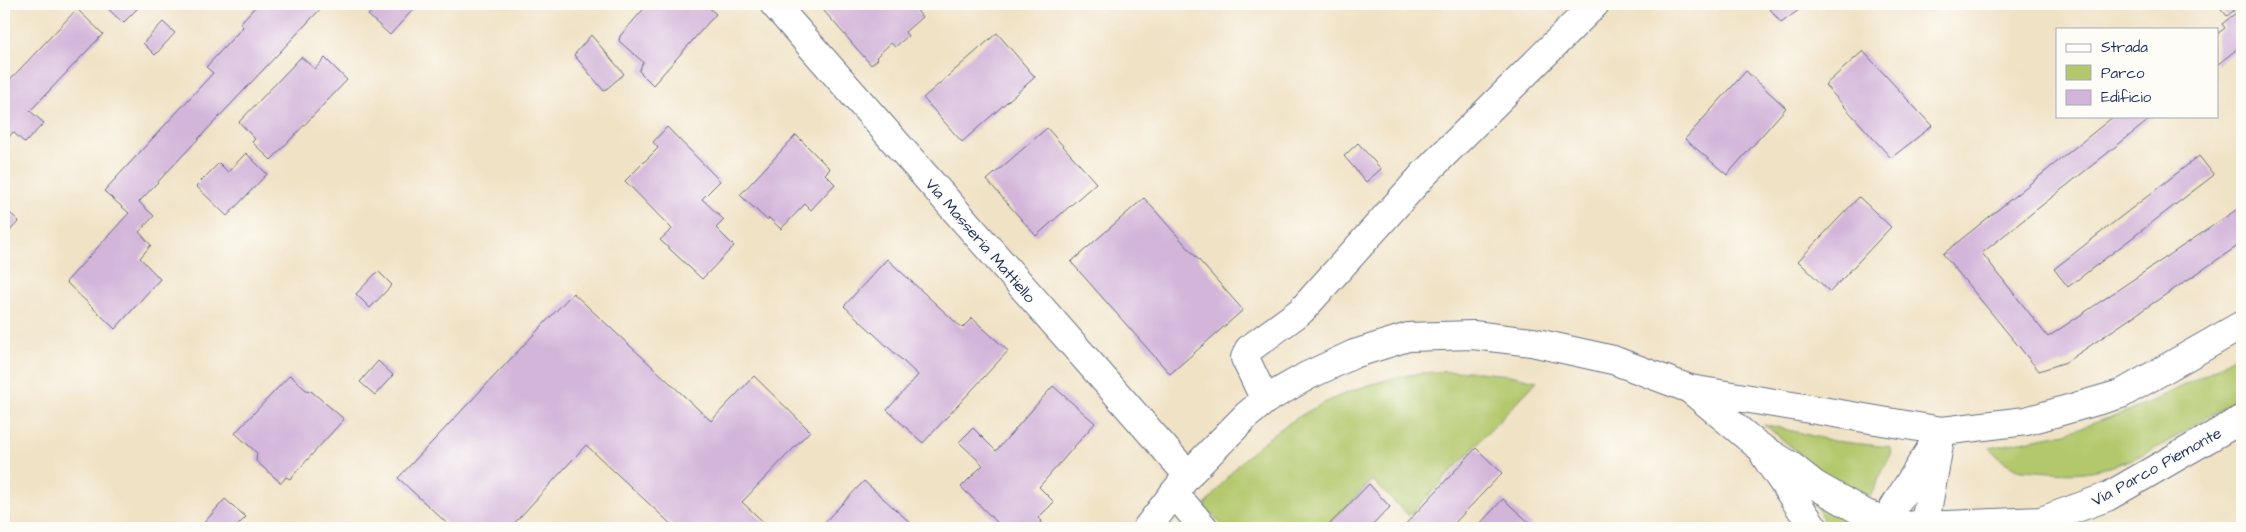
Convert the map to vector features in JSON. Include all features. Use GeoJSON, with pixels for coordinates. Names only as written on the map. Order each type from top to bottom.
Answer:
{"type":"FeatureCollection","features":[{"type":"Feature","properties":{"kind":"street","name":"Via Masseria Mattiello"},"geometry":{"type":"LineString","coordinates":[[774,4],[1181,484],[1204,528]]}},
{"type":"Feature","properties":{"kind":"street"},"geometry":{"type":"LineString","coordinates":[[1265,400],[1245,358],[1250,350],[1301,311],[1424,174],[1595,4]]}},
{"type":"Feature","properties":{"kind":"street"},"geometry":{"type":"LineString","coordinates":[[1147,528],[1181,484],[1246,416],[1265,400],[1307,376],[1354,354],[1408,337],[1473,335],[1532,342],[1613,360],[1690,389],[1942,431],[2026,421],[2121,394],[2242,325]]}},
{"type":"Feature","properties":{"kind":"street"},"geometry":{"type":"LineString","coordinates":[[1690,389],[1757,444],[1791,466],[1815,485],[1883,525],[1942,431]]}},
{"type":"Feature","properties":{"kind":"street","name":"Via Parco Piemonte"},"geometry":{"type":"LineString","coordinates":[[1883,525],[1924,527],[2046,526],[2107,497],[2242,419]]}},
{"type":"Feature","properties":{"kind":"street"},"geometry":{"type":"LineString","coordinates":[[1924,527],[1942,431]]}},
{"type":"Feature","properties":{"kind":"street"},"geometry":{"type":"LineString","coordinates":[[1757,444],[1814,528]]}},
{"type":"Feature","properties":{"kind":"green space"},"geometry":{"type":"Polygon","coordinates":[[[2242,350],[2242,396],[2170,441],[2131,459],[2111,466],[2083,472],[2065,473],[2022,470],[2004,462],[1990,448],[2066,433],[2142,406],[2216,369],[2242,350]]]}},
{"type":"Feature","properties":{"kind":"green space"},"geometry":{"type":"Polygon","coordinates":[[[1468,371],[1509,375],[1537,381],[1409,516],[1372,480],[1326,528],[1225,528],[1204,506],[1238,465],[1257,447],[1300,416],[1323,404],[1371,384],[1397,377],[1428,372],[1468,371]]]}},
{"type":"Feature","properties":{"kind":"green space"},"geometry":{"type":"Polygon","coordinates":[[[1764,424],[1833,441],[1889,447],[1892,452],[1867,503],[1820,471],[1764,424]]]}},
{"type":"Feature","properties":{"kind":"green space"},"geometry":{"type":"Polygon","coordinates":[[[1815,504],[1865,525],[1864,528],[1828,528],[1815,504]]]}},
{"type":"Feature","properties":{"kind":"building"},"geometry":{"type":"Polygon","coordinates":[[[103,4],[142,4],[123,23],[103,4]]]}},
{"type":"Feature","properties":{"kind":"building"},"geometry":{"type":"Polygon","coordinates":[[[258,4],[325,4],[139,202],[154,216],[139,232],[151,245],[140,258],[160,279],[115,329],[66,282],[129,213],[104,191],[213,73],[206,67],[243,27],[240,23],[258,4]]]}},
{"type":"Feature","properties":{"kind":"building"},"geometry":{"type":"Polygon","coordinates":[[[362,4],[418,4],[390,35],[368,15],[371,12],[362,4]]]}},
{"type":"Feature","properties":{"kind":"building"},"geometry":{"type":"Polygon","coordinates":[[[648,4],[674,4],[676,6],[678,4],[705,4],[716,14],[653,85],[639,71],[643,62],[619,41],[620,36],[648,4]]]}},
{"type":"Feature","properties":{"kind":"building"},"geometry":{"type":"Polygon","coordinates":[[[818,4],[912,4],[922,17],[905,32],[908,36],[895,47],[891,43],[876,57],[878,59],[871,65],[818,4]]]}},
{"type":"Feature","properties":{"kind":"building"},"geometry":{"type":"Polygon","coordinates":[[[1766,4],[1807,4],[1781,23],[1766,4]]]}},
{"type":"Feature","properties":{"kind":"building"},"geometry":{"type":"Polygon","coordinates":[[[2217,4],[2242,4],[2227,16],[2217,4]]]}},
{"type":"Feature","properties":{"kind":"building"},"geometry":{"type":"Polygon","coordinates":[[[2242,8],[2242,45],[2218,64],[2218,33],[2225,28],[2222,24],[2242,8]]]}},
{"type":"Feature","properties":{"kind":"building"},"geometry":{"type":"Polygon","coordinates":[[[77,9],[103,34],[30,111],[44,123],[25,143],[13,132],[4,143],[4,86],[77,9]]]}},
{"type":"Feature","properties":{"kind":"building"},"geometry":{"type":"Polygon","coordinates":[[[163,22],[175,33],[155,55],[143,43],[163,22]]]}},
{"type":"Feature","properties":{"kind":"building"},"geometry":{"type":"Polygon","coordinates":[[[997,33],[1035,77],[962,142],[923,98],[997,33]]]}},
{"type":"Feature","properties":{"kind":"building"},"geometry":{"type":"Polygon","coordinates":[[[591,35],[624,74],[604,91],[574,55],[591,35]]]}},
{"type":"Feature","properties":{"kind":"building"},"geometry":{"type":"Polygon","coordinates":[[[1863,51],[1932,126],[1891,158],[1825,85],[1863,51]]]}},
{"type":"Feature","properties":{"kind":"building"},"geometry":{"type":"Polygon","coordinates":[[[301,57],[315,69],[325,58],[347,80],[271,160],[252,142],[255,139],[239,122],[301,57]]]}},
{"type":"Feature","properties":{"kind":"building"},"geometry":{"type":"Polygon","coordinates":[[[1746,71],[1786,108],[1727,175],[1685,139],[1746,71]]]}},
{"type":"Feature","properties":{"kind":"building"},"geometry":{"type":"Polygon","coordinates":[[[2112,118],[2151,118],[1982,253],[2048,337],[2242,206],[2242,243],[2066,362],[2039,371],[1943,254],[2112,118]]]}},
{"type":"Feature","properties":{"kind":"building"},"geometry":{"type":"Polygon","coordinates":[[[667,127],[720,181],[702,199],[724,220],[716,228],[734,246],[702,279],[660,240],[672,229],[625,181],[658,148],[653,142],[667,127]]]}},
{"type":"Feature","properties":{"kind":"building"},"geometry":{"type":"Polygon","coordinates":[[[1047,128],[1096,183],[1036,236],[987,180],[1047,128]]]}},
{"type":"Feature","properties":{"kind":"building"},"geometry":{"type":"Polygon","coordinates":[[[796,135],[830,169],[825,174],[835,184],[811,210],[805,204],[781,229],[769,218],[767,220],[740,195],[796,135]]]}},
{"type":"Feature","properties":{"kind":"building"},"geometry":{"type":"Polygon","coordinates":[[[1358,143],[1381,169],[1366,182],[1344,156],[1358,143]]]}},
{"type":"Feature","properties":{"kind":"building"},"geometry":{"type":"Polygon","coordinates":[[[246,153],[267,174],[227,216],[196,186],[219,163],[228,172],[246,153]]]}},
{"type":"Feature","properties":{"kind":"building"},"geometry":{"type":"Polygon","coordinates":[[[2199,156],[2214,175],[2068,287],[2054,269],[2199,156]]]}},
{"type":"Feature","properties":{"kind":"building"},"geometry":{"type":"Polygon","coordinates":[[[1859,197],[1891,227],[1830,292],[1798,261],[1859,197]]]}},
{"type":"Feature","properties":{"kind":"building"},"geometry":{"type":"Polygon","coordinates":[[[1144,198],[1243,310],[1170,374],[1071,262],[1144,198]]]}},
{"type":"Feature","properties":{"kind":"building"},"geometry":{"type":"Polygon","coordinates":[[[4,208],[19,221],[4,237],[4,208]]]}},
{"type":"Feature","properties":{"kind":"building"},"geometry":{"type":"Polygon","coordinates":[[[887,259],[962,328],[972,318],[1008,351],[923,443],[887,410],[918,375],[844,306],[887,259]]]}},
{"type":"Feature","properties":{"kind":"building"},"geometry":{"type":"Polygon","coordinates":[[[378,271],[392,285],[370,308],[356,294],[378,271]]]}},
{"type":"Feature","properties":{"kind":"building"},"geometry":{"type":"Polygon","coordinates":[[[573,293],[711,421],[754,376],[810,431],[742,502],[770,528],[675,528],[586,445],[510,528],[452,528],[398,478],[573,293]]]}},
{"type":"Feature","properties":{"kind":"building"},"geometry":{"type":"Polygon","coordinates":[[[378,361],[393,375],[375,395],[360,382],[378,361]]]}},
{"type":"Feature","properties":{"kind":"building"},"geometry":{"type":"Polygon","coordinates":[[[290,375],[306,390],[311,391],[344,419],[290,479],[286,477],[281,483],[256,461],[257,453],[235,433],[290,375]]]}},
{"type":"Feature","properties":{"kind":"building"},"geometry":{"type":"Polygon","coordinates":[[[1053,386],[1095,423],[1039,487],[1054,502],[1038,518],[1042,521],[1035,528],[1003,528],[961,487],[983,465],[959,442],[973,428],[996,451],[1053,386]]]}},
{"type":"Feature","properties":{"kind":"building"},"geometry":{"type":"Polygon","coordinates":[[[1476,448],[1502,473],[1450,528],[1402,528],[1476,448]]]}},
{"type":"Feature","properties":{"kind":"building"},"geometry":{"type":"Polygon","coordinates":[[[864,481],[916,528],[819,528],[864,481]]]}},
{"type":"Feature","properties":{"kind":"building"},"geometry":{"type":"Polygon","coordinates":[[[1369,484],[1390,507],[1370,528],[1326,528],[1369,484]]]}},
{"type":"Feature","properties":{"kind":"building"},"geometry":{"type":"Polygon","coordinates":[[[225,499],[246,517],[235,528],[205,528],[202,525],[225,499]]]}},
{"type":"Feature","properties":{"kind":"building"},"geometry":{"type":"Polygon","coordinates":[[[1503,499],[1532,525],[1528,528],[1476,528],[1503,499]]]}}]}
